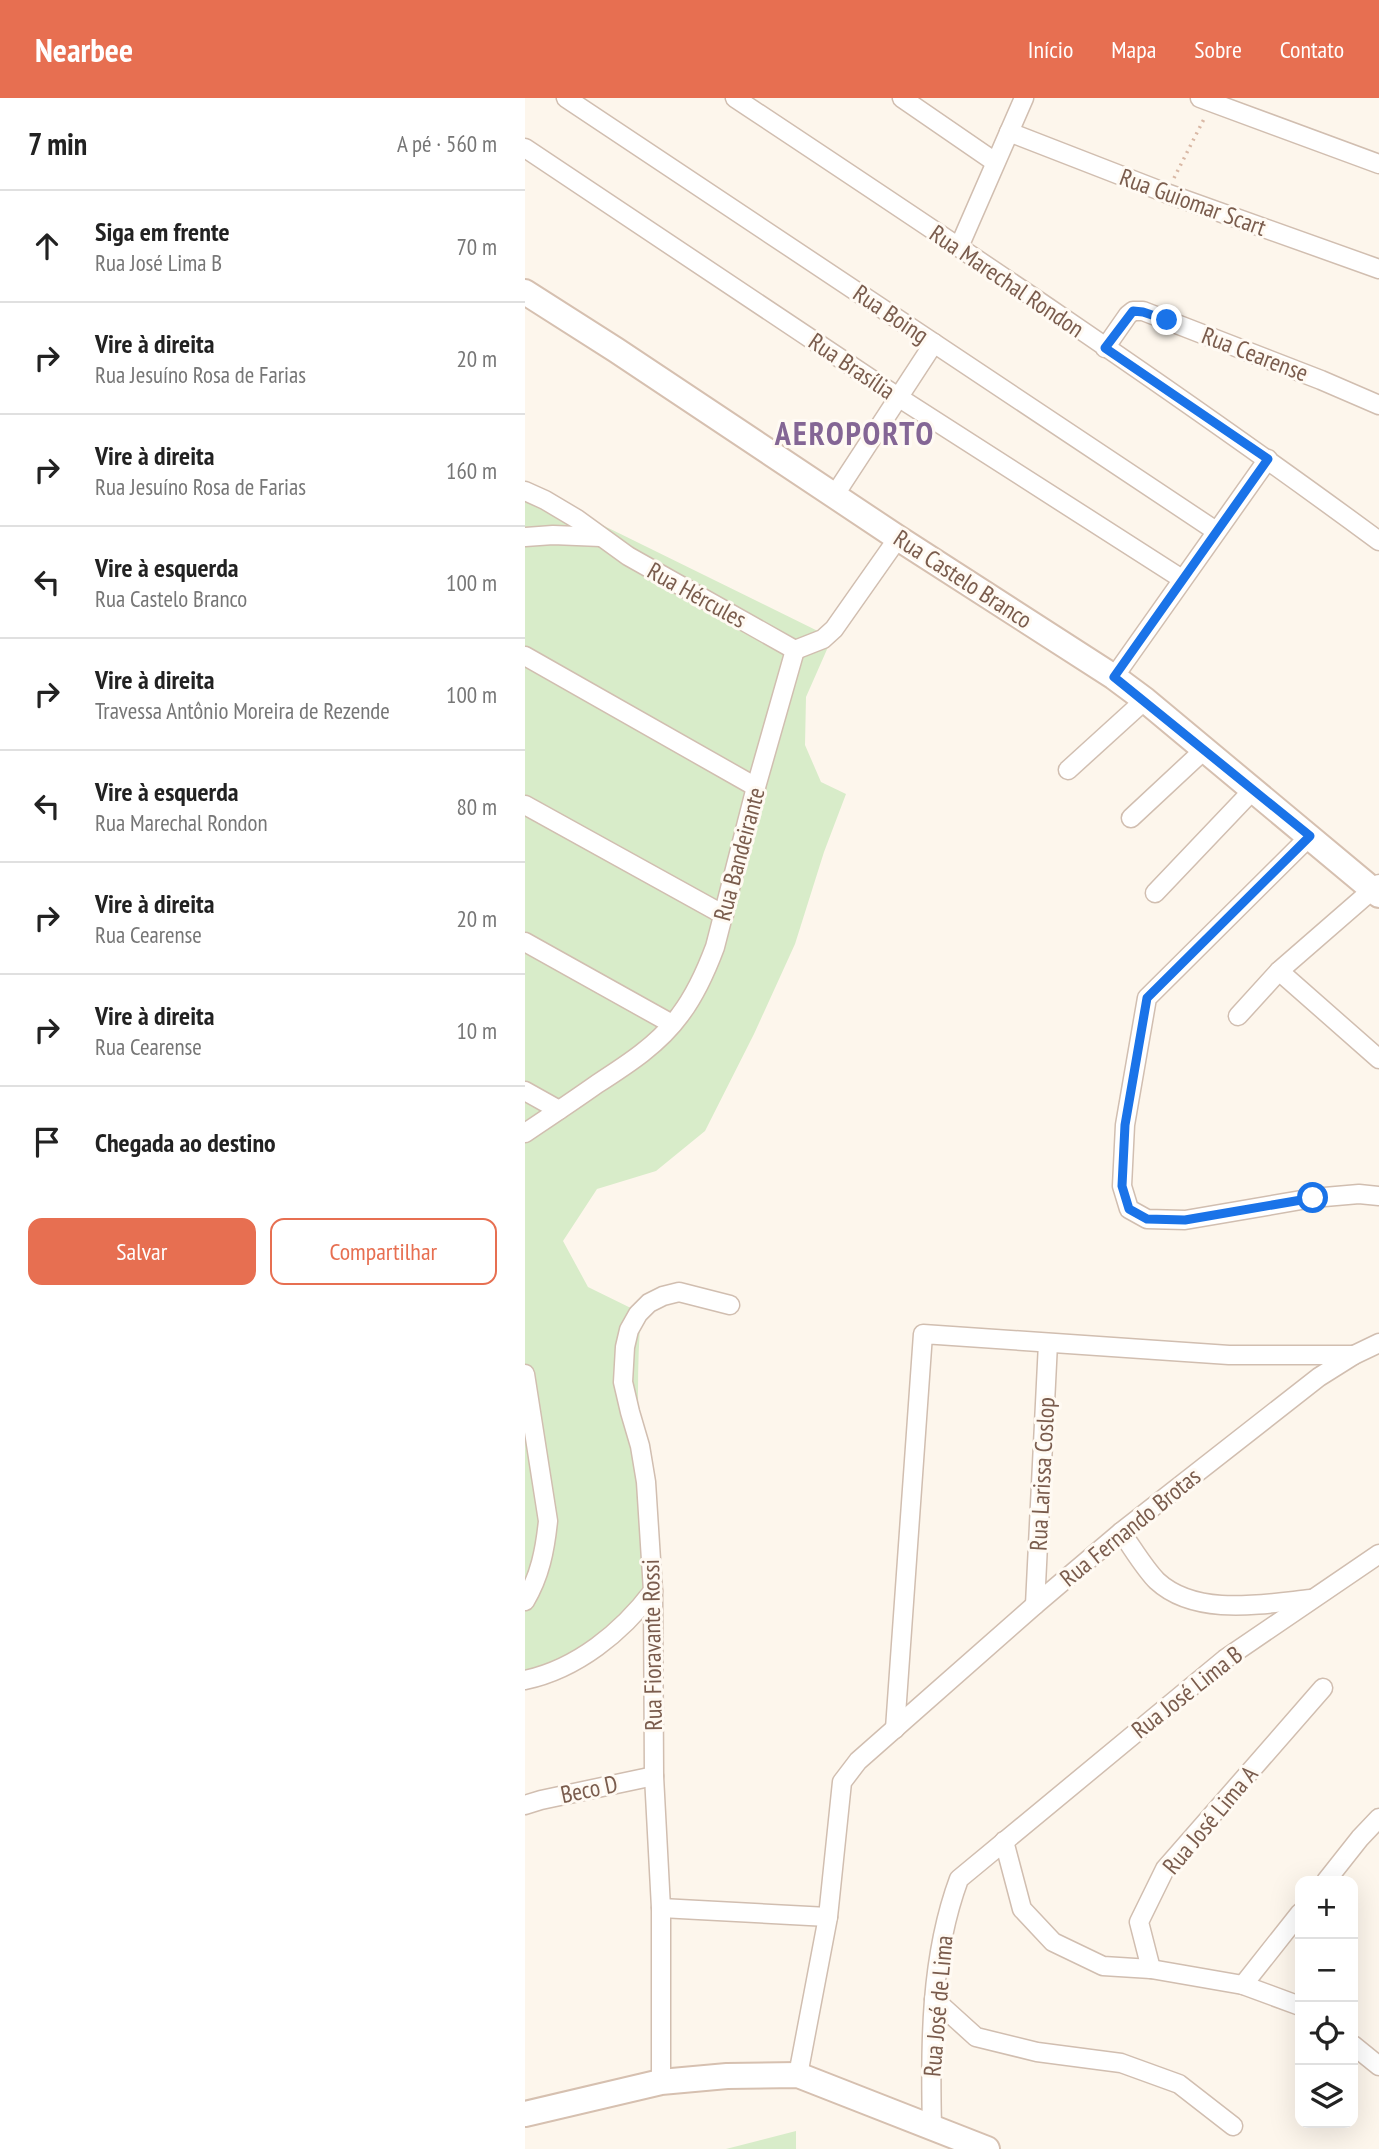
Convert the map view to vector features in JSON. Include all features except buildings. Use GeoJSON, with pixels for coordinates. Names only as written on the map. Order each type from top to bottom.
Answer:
{"type":"FeatureCollection","features":[{"type":"Feature","properties":{"kind":"street","name":"Rua Boing"},"geometry":{"type":"LineString","coordinates":[[566,98],[1216,531]]}},
{"type":"Feature","properties":{"kind":"street","name":"Rua Marechal Rondon"},"geometry":{"type":"LineString","coordinates":[[735,98],[959,247],[1268,459],[1379,541]]}},
{"type":"Feature","properties":{"kind":"street"},"geometry":{"type":"LineString","coordinates":[[902,98],[996,162]]}},
{"type":"Feature","properties":{"kind":"street"},"geometry":{"type":"LineString","coordinates":[[959,247],[1024,98]]}},
{"type":"Feature","properties":{"kind":"street"},"geometry":{"type":"LineString","coordinates":[[1214,100],[1379,164]]}},
{"type":"Feature","properties":{"kind":"street","name":"Rua Guiomar Scart"},"geometry":{"type":"LineString","coordinates":[[1009,132],[1166,194],[1379,269]]}},
{"type":"Feature","properties":{"kind":"street","name":"Rua Brasília"},"geometry":{"type":"LineString","coordinates":[[525,148],[898,397],[1182,579]]}},
{"type":"Feature","properties":{"kind":"street","name":"Rua Castelo Branco"},"geometry":{"type":"LineString","coordinates":[[525,292],[1114,677],[1377,889]]}},
{"type":"Feature","properties":{"kind":"street","name":"Rua Cearense"},"geometry":{"type":"LineString","coordinates":[[1105,348],[1128,315],[1133,311],[1143,312],[1308,374],[1379,405]]}},
{"type":"Feature","properties":{"kind":"street"},"geometry":{"type":"LineString","coordinates":[[834,496],[934,343]]}},
{"type":"Feature","properties":{"kind":"street"},"geometry":{"type":"LineString","coordinates":[[1114,677],[1268,459]]}},
{"type":"Feature","properties":{"kind":"street","name":"Rua Hércules"},"geometry":{"type":"LineString","coordinates":[[525,491],[557,506],[628,556],[795,650]]}},
{"type":"Feature","properties":{"kind":"street"},"geometry":{"type":"LineString","coordinates":[[525,537],[601,537]]}},
{"type":"Feature","properties":{"kind":"street"},"geometry":{"type":"LineString","coordinates":[[795,650],[823,639],[834,629],[898,538]]}},
{"type":"Feature","properties":{"kind":"street","name":"Rua Bandeirante"},"geometry":{"type":"LineString","coordinates":[[525,1133],[642,1054],[673,1024],[694,995],[706,972],[724,915],[756,787],[795,650]]}},
{"type":"Feature","properties":{"kind":"street"},"geometry":{"type":"LineString","coordinates":[[525,656],[756,787]]}},
{"type":"Feature","properties":{"kind":"street"},"geometry":{"type":"LineString","coordinates":[[1068,770],[1145,700]]}},
{"type":"Feature","properties":{"kind":"street"},"geometry":{"type":"LineString","coordinates":[[1131,818],[1204,750]]}},
{"type":"Feature","properties":{"kind":"street"},"geometry":{"type":"LineString","coordinates":[[1156,893],[1253,790]]}},
{"type":"Feature","properties":{"kind":"street"},"geometry":{"type":"LineString","coordinates":[[525,805],[724,915]]}},
{"type":"Feature","properties":{"kind":"street"},"geometry":{"type":"LineString","coordinates":[[1310,836],[1147,998],[1125,1125],[1122,1186],[1129,1209],[1147,1219],[1185,1220],[1313,1198],[1359,1194],[1379,1196]]}},
{"type":"Feature","properties":{"kind":"street"},"geometry":{"type":"LineString","coordinates":[[1238,1016],[1279,971],[1377,889]]}},
{"type":"Feature","properties":{"kind":"street"},"geometry":{"type":"LineString","coordinates":[[525,942],[673,1024]]}},
{"type":"Feature","properties":{"kind":"street"},"geometry":{"type":"LineString","coordinates":[[1279,971],[1379,1059]]}},
{"type":"Feature","properties":{"kind":"street"},"geometry":{"type":"LineString","coordinates":[[525,1091],[559,1110]]}},
{"type":"Feature","properties":{"kind":"street","name":"Rua Fioravante Rossi"},"geometry":{"type":"LineString","coordinates":[[661,2082],[661,1908],[654,1776],[653,1591],[641,1446],[623,1382],[625,1347],[629,1330],[638,1314],[649,1303],[663,1296],[679,1292],[730,1305]]}},
{"type":"Feature","properties":{"kind":"street"},"geometry":{"type":"LineString","coordinates":[[895,1729],[923,1334],[1230,1355],[1354,1355]]}},
{"type":"Feature","properties":{"kind":"street","name":"Rua Larissa Coslop"},"geometry":{"type":"LineString","coordinates":[[1035,1605],[1048,1343]]}},
{"type":"Feature","properties":{"kind":"street","name":"Rua Fernando Brotas"},"geometry":{"type":"LineString","coordinates":[[798,2075],[828,1917],[842,1782],[858,1761],[1121,1532],[1319,1377],[1379,1343]]}},
{"type":"Feature","properties":{"kind":"street"},"geometry":{"type":"LineString","coordinates":[[525,1374],[548,1521],[540,1570],[526,1598]]}},
{"type":"Feature","properties":{"kind":"street"},"geometry":{"type":"LineString","coordinates":[[1121,1532],[1157,1581],[1178,1594],[1197,1601],[1233,1606],[1314,1599]]}},
{"type":"Feature","properties":{"kind":"street","name":"Rua José Lima B"},"geometry":{"type":"LineString","coordinates":[[1003,1841],[1225,1659],[1379,1554]]}},
{"type":"Feature","properties":{"kind":"street"},"geometry":{"type":"LineString","coordinates":[[525,1680],[545,1676],[594,1649],[635,1615],[653,1591]]}},
{"type":"Feature","properties":{"kind":"street","name":"Rua José Lima A"},"geometry":{"type":"LineString","coordinates":[[1151,1969],[1139,1922],[1165,1869],[1323,1688]]}},
{"type":"Feature","properties":{"kind":"street","name":"Beco D"},"geometry":{"type":"LineString","coordinates":[[525,1805],[654,1776]]}},
{"type":"Feature","properties":{"kind":"street"},"geometry":{"type":"LineString","coordinates":[[1330,1876],[1379,1818]]}},
{"type":"Feature","properties":{"kind":"street"},"geometry":{"type":"LineString","coordinates":[[1003,1841],[1022,1909],[1053,1942],[1103,1966],[1151,1969],[1243,1985],[1295,2005]]}},
{"type":"Feature","properties":{"kind":"street","name":"Rua José de Lima"},"geometry":{"type":"LineString","coordinates":[[932,2128],[934,1999],[947,1910],[959,1879],[1003,1841]]}},
{"type":"Feature","properties":{"kind":"street"},"geometry":{"type":"LineString","coordinates":[[661,1908],[828,1917]]}},
{"type":"Feature","properties":{"kind":"street"},"geometry":{"type":"LineString","coordinates":[[1243,1985],[1295,1919]]}},
{"type":"Feature","properties":{"kind":"street"},"geometry":{"type":"LineString","coordinates":[[934,1999],[976,2037],[1037,2052],[1121,2063],[1179,2084],[1233,2126]]}},
{"type":"Feature","properties":{"kind":"street"},"geometry":{"type":"LineString","coordinates":[[1358,2049],[1379,2066]]}},
{"type":"Feature","properties":{"kind":"street"},"geometry":{"type":"LineString","coordinates":[[525,2114],[661,2082],[727,2076],[798,2075],[987,2149]]}},
{"type":"Feature","properties":{"kind":"path"},"geometry":{"type":"LineString","coordinates":[[1166,194],[1214,100]]}},
{"type":"Feature","properties":{"kind":"green space"},"geometry":{"type":"Polygon","coordinates":[[[525,487],[832,638],[806,697],[805,745],[821,782],[846,794],[824,852],[795,944],[705,1131],[656,1171],[597,1189],[563,1241],[588,1287],[641,1313],[638,1410],[645,1571],[642,1593],[617,1637],[525,1677],[525,487]]]}},
{"type":"Feature","properties":{"kind":"green space"},"geometry":{"type":"Polygon","coordinates":[[[796,2131],[796,2149],[726,2149],[796,2131]]]}},
{"type":"Feature","properties":{"kind":"district","name":"AEROPORTO"},"geometry":{"type":"Point","coordinates":[855,433]}},
{"type":"Feature","properties":{"kind":"route"},"geometry":{"type":"LineString","coordinates":[[1167,320],[1138,310],[1133,311],[1105,348],[1268,459],[1114,677],[1310,836],[1147,998],[1125,1125],[1122,1186],[1129,1209],[1147,1219],[1185,1220],[1313,1198]]}}]}
